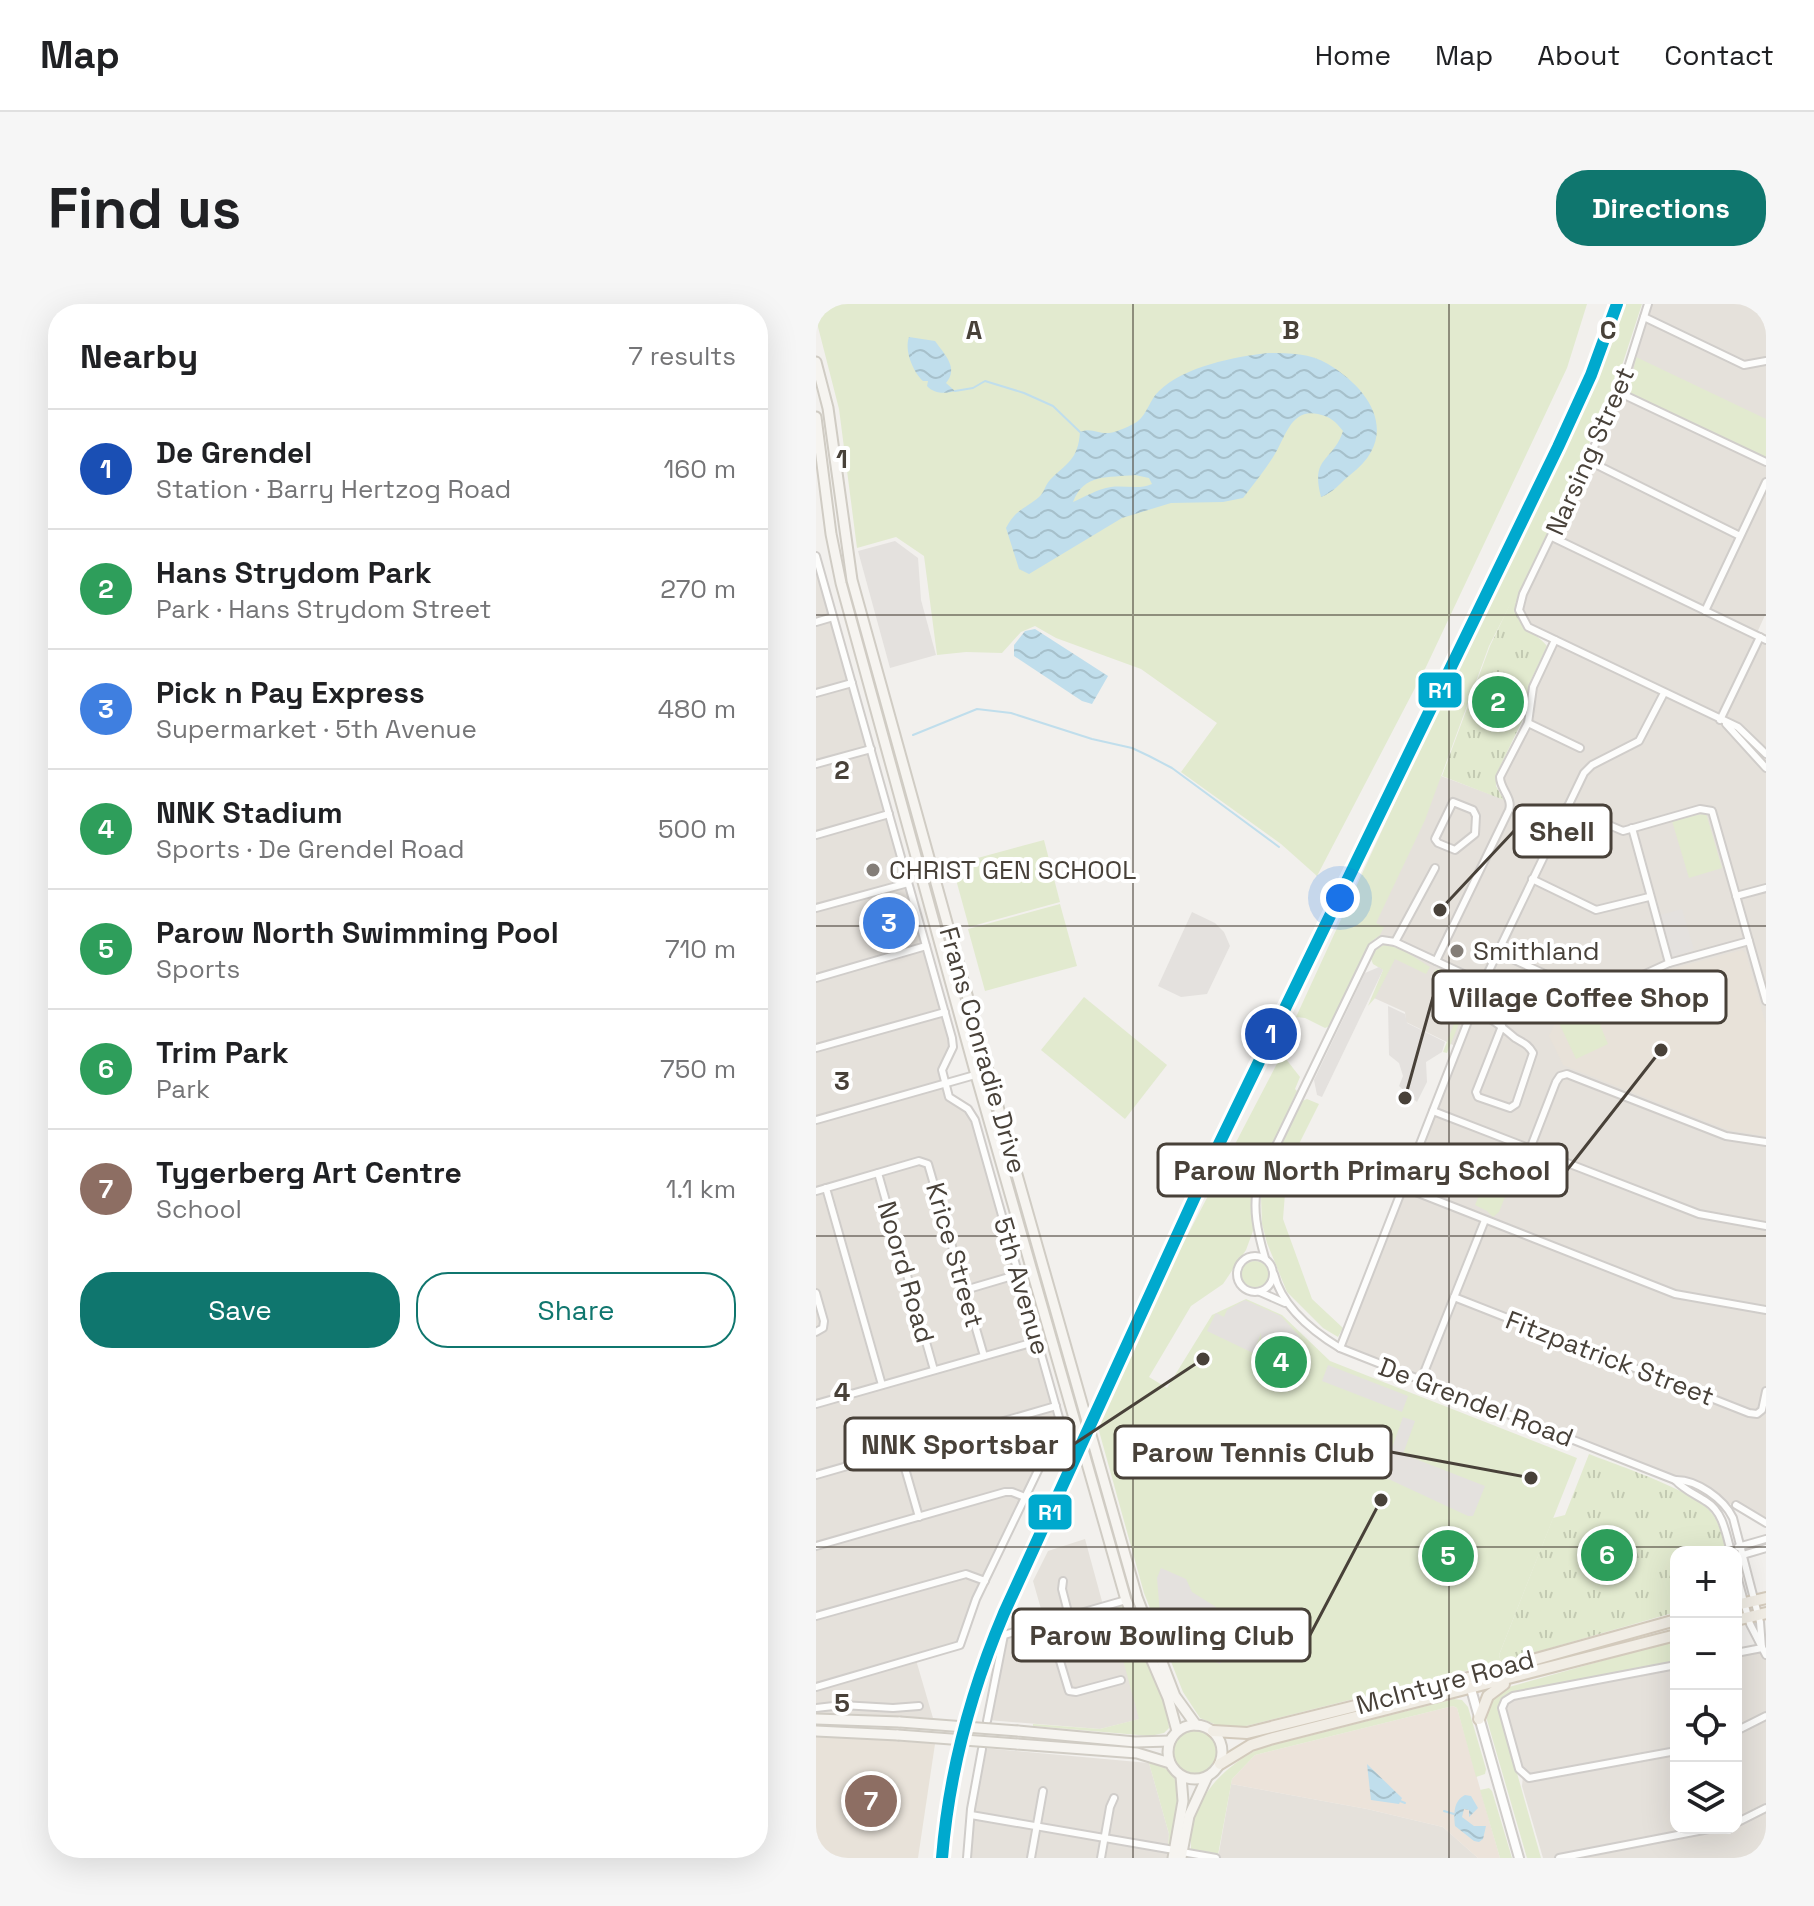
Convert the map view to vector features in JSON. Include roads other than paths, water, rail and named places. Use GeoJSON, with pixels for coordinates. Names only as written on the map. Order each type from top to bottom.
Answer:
{"type":"FeatureCollection","features":[{"type":"Feature","properties":{"kind":"main road","name":"Frans Conradie Drive"},"geometry":{"type":"LineString","coordinates":[[816,362],[828,408],[852,580],[1137,1597],[1175,1696],[1196,1725]]}},
{"type":"Feature","properties":{"kind":"main road","name":"Frans Conradie Drive"},"geometry":{"type":"LineString","coordinates":[[816,417],[831,534],[841,583],[976,1075],[1126,1600],[1168,1698],[1177,1731]]}},
{"type":"Feature","properties":{"kind":"main road","name":"McIntyre Road"},"geometry":{"type":"LineString","coordinates":[[1220,1764],[1251,1745],[1670,1622]]}},
{"type":"Feature","properties":{"kind":"main road","name":"McIntyre Road"},"geometry":{"type":"LineString","coordinates":[[1213,1731],[1247,1733],[1469,1683],[1517,1678],[1670,1637]]}},
{"type":"Feature","properties":{"kind":"main road"},"geometry":{"type":"LineString","coordinates":[[1479,1719],[1492,1692],[1517,1678]]}},
{"type":"Feature","properties":{"kind":"main road"},"geometry":{"type":"LineString","coordinates":[[816,1719],[900,1722],[1135,1742],[1170,1741]]}},
{"type":"Feature","properties":{"kind":"main road"},"geometry":{"type":"LineString","coordinates":[[1178,1855],[1193,1802],[1207,1777],[1220,1764],[1222,1746],[1213,1731],[1196,1725],[1177,1731],[1168,1750],[1170,1763],[1181,1776],[1194,1780],[1207,1777]]}},
{"type":"Feature","properties":{"kind":"main road"},"geometry":{"type":"LineString","coordinates":[[816,1731],[1137,1753],[1170,1763]]}},
{"type":"Feature","properties":{"kind":"main road"},"geometry":{"type":"LineString","coordinates":[[1178,1855],[1183,1801],[1181,1776]]}},
{"type":"Feature","properties":{"kind":"street","name":"Narsing Street"},"geometry":{"type":"LineString","coordinates":[[1555,640],[1528,627],[1519,610],[1523,594],[1620,393],[1648,304]]}},
{"type":"Feature","properties":{"kind":"street"},"geometry":{"type":"LineString","coordinates":[[1764,304],[1766,311]]}},
{"type":"Feature","properties":{"kind":"street"},"geometry":{"type":"LineString","coordinates":[[1644,317],[1744,365],[1766,361]]}},
{"type":"Feature","properties":{"kind":"street"},"geometry":{"type":"LineString","coordinates":[[1620,393],[1766,462]]}},
{"type":"Feature","properties":{"kind":"street"},"geometry":{"type":"LineString","coordinates":[[816,411],[828,408]]}},
{"type":"Feature","properties":{"kind":"street"},"geometry":{"type":"LineString","coordinates":[[1589,461],[1740,536]]}},
{"type":"Feature","properties":{"kind":"street"},"geometry":{"type":"LineString","coordinates":[[1705,611],[1766,482]]}},
{"type":"Feature","properties":{"kind":"street"},"geometry":{"type":"LineString","coordinates":[[1552,537],[1763,639],[1720,720]]}},
{"type":"Feature","properties":{"kind":"street"},"geometry":{"type":"LineString","coordinates":[[816,556],[953,1043],[942,1066],[946,1083]]}},
{"type":"Feature","properties":{"kind":"street"},"geometry":{"type":"LineString","coordinates":[[816,622],[833,617]]}},
{"type":"Feature","properties":{"kind":"street"},"geometry":{"type":"LineString","coordinates":[[1436,961],[1511,805],[1500,785],[1500,777],[1528,723],[1533,687],[1555,640],[1742,729],[1766,754]]}},
{"type":"Feature","properties":{"kind":"street"},"geometry":{"type":"LineString","coordinates":[[816,693],[852,683]]}},
{"type":"Feature","properties":{"kind":"street"},"geometry":{"type":"LineString","coordinates":[[1340,1348],[1483,983],[1567,807],[1587,769],[1639,741],[1664,693]]}},
{"type":"Feature","properties":{"kind":"street"},"geometry":{"type":"LineString","coordinates":[[1720,720],[1766,768]]}},
{"type":"Feature","properties":{"kind":"street"},"geometry":{"type":"LineString","coordinates":[[1528,723],[1580,748]]}},
{"type":"Feature","properties":{"kind":"street"},"geometry":{"type":"LineString","coordinates":[[816,764],[871,749]]}},
{"type":"Feature","properties":{"kind":"street"},"geometry":{"type":"LineString","coordinates":[[1455,802],[1474,812],[1475,834],[1457,850],[1435,839],[1450,806],[1455,802]]}},
{"type":"Feature","properties":{"kind":"street"},"geometry":{"type":"LineString","coordinates":[[1567,807],[1618,831],[1700,809],[1712,811],[1766,1001]]}},
{"type":"Feature","properties":{"kind":"street"},"geometry":{"type":"LineString","coordinates":[[816,835],[889,814]]}},
{"type":"Feature","properties":{"kind":"street"},"geometry":{"type":"LineString","coordinates":[[1632,828],[1669,963]]}},
{"type":"Feature","properties":{"kind":"street"},"geometry":{"type":"LineString","coordinates":[[1475,834],[1493,842]]}},
{"type":"Feature","properties":{"kind":"street"},"geometry":{"type":"LineString","coordinates":[[1395,942],[1435,868]]}},
{"type":"Feature","properties":{"kind":"street"},"geometry":{"type":"LineString","coordinates":[[1532,879],[1596,910],[1649,897]]}},
{"type":"Feature","properties":{"kind":"street"},"geometry":{"type":"LineString","coordinates":[[816,908],[908,883]]}},
{"type":"Feature","properties":{"kind":"street"},"geometry":{"type":"LineString","coordinates":[[1736,896],[1766,888]]}},
{"type":"Feature","properties":{"kind":"street"},"geometry":{"type":"LineString","coordinates":[[1265,1258],[1248,1257],[1237,1270],[1241,1286],[1250,1292],[1260,1292],[1270,1285],[1274,1274],[1265,1258],[1258,1230],[1256,1199],[1261,1177],[1370,950],[1382,940],[1395,942],[1483,983]]}},
{"type":"Feature","properties":{"kind":"street"},"geometry":{"type":"LineString","coordinates":[[1497,952],[1595,997],[1669,963],[1749,941]]}},
{"type":"Feature","properties":{"kind":"street"},"geometry":{"type":"LineString","coordinates":[[816,978],[926,946]]}},
{"type":"Feature","properties":{"kind":"street"},"geometry":{"type":"LineString","coordinates":[[1473,1010],[1492,1018],[1527,1044],[1533,1056],[1516,1104],[1510,1108],[1478,1097],[1476,1092],[1502,1026]]}},
{"type":"Feature","properties":{"kind":"street"},"geometry":{"type":"LineString","coordinates":[[816,1048],[945,1012]]}},
{"type":"Feature","properties":{"kind":"street"},"geometry":{"type":"LineString","coordinates":[[816,1120],[989,1071]]}},
{"type":"Feature","properties":{"kind":"street"},"geometry":{"type":"LineString","coordinates":[[1530,1149],[1556,1082],[1560,1076],[1567,1074],[1726,1136],[1766,1142]]}},
{"type":"Feature","properties":{"kind":"street","name":"5th Avenue"},"geometry":{"type":"LineString","coordinates":[[816,1687],[958,1647],[985,1581],[1060,1421],[975,1120],[968,1109],[951,1099],[946,1083]]}},
{"type":"Feature","properties":{"kind":"street"},"geometry":{"type":"LineString","coordinates":[[1433,1111],[1699,1214],[1766,1226]]}},
{"type":"Feature","properties":{"kind":"street","name":"Krice Street"},"geometry":{"type":"LineString","coordinates":[[878,1173],[919,1161],[930,1168],[984,1356]]}},
{"type":"Feature","properties":{"kind":"street"},"geometry":{"type":"LineString","coordinates":[[816,1191],[878,1173]]}},
{"type":"Feature","properties":{"kind":"street","name":"Noord Road"},"geometry":{"type":"LineString","coordinates":[[878,1173],[934,1370]]}},
{"type":"Feature","properties":{"kind":"street"},"geometry":{"type":"LineString","coordinates":[[1403,1187],[1675,1294],[1766,1310]]}},
{"type":"Feature","properties":{"kind":"street"},"geometry":{"type":"LineString","coordinates":[[826,1188],[882,1385]]}},
{"type":"Feature","properties":{"kind":"street"},"geometry":{"type":"LineString","coordinates":[[1421,1380],[1485,1220]]}},
{"type":"Feature","properties":{"kind":"street"},"geometry":{"type":"LineString","coordinates":[[965,1290],[1019,1274]]}},
{"type":"Feature","properties":{"kind":"street","name":"De Grendel Road"},"geometry":{"type":"LineString","coordinates":[[1274,1274],[1278,1291],[1288,1305],[1320,1335],[1340,1348],[1675,1480],[1686,1480],[1724,1503],[1733,1518],[1740,1546]]}},
{"type":"Feature","properties":{"kind":"street","name":"De Grendel Road"},"geometry":{"type":"LineString","coordinates":[[1260,1292],[1288,1305]]}},
{"type":"Feature","properties":{"kind":"street"},"geometry":{"type":"LineString","coordinates":[[816,1293],[824,1321],[819,1330]]}},
{"type":"Feature","properties":{"kind":"street","name":"Fitzpatrick Street"},"geometry":{"type":"LineString","coordinates":[[1454,1297],[1749,1413],[1760,1413],[1766,1391]]}},
{"type":"Feature","properties":{"kind":"street"},"geometry":{"type":"LineString","coordinates":[[816,1404],[1038,1341]]}},
{"type":"Feature","properties":{"kind":"street"},"geometry":{"type":"LineString","coordinates":[[816,1475],[1056,1406]]}},
{"type":"Feature","properties":{"kind":"street"},"geometry":{"type":"LineString","coordinates":[[900,1451],[919,1517]]}},
{"type":"Feature","properties":{"kind":"street","name":"De Grendel Road"},"geometry":{"type":"LineString","coordinates":[[1675,1480],[1714,1507],[1730,1546]]}},
{"type":"Feature","properties":{"kind":"street"},"geometry":{"type":"LineString","coordinates":[[816,1546],[1009,1491],[1025,1497]]}},
{"type":"Feature","properties":{"kind":"street"},"geometry":{"type":"LineString","coordinates":[[1736,1505],[1766,1523]]}},
{"type":"Feature","properties":{"kind":"street"},"geometry":{"type":"LineString","coordinates":[[1742,1546],[1766,1539]]}},
{"type":"Feature","properties":{"kind":"street"},"geometry":{"type":"LineString","coordinates":[[1742,1556],[1766,1548]]}},
{"type":"Feature","properties":{"kind":"street","name":"De Grendel Road"},"geometry":{"type":"LineString","coordinates":[[1742,1569],[1750,1602]]}},
{"type":"Feature","properties":{"kind":"street"},"geometry":{"type":"LineString","coordinates":[[816,1616],[966,1574],[985,1581]]}},
{"type":"Feature","properties":{"kind":"street"},"geometry":{"type":"LineString","coordinates":[[1063,1581],[1069,1616]]}},
{"type":"Feature","properties":{"kind":"street"},"geometry":{"type":"LineString","coordinates":[[987,1721],[1003,1638],[1009,1632],[1126,1600]]}},
{"type":"Feature","properties":{"kind":"street"},"geometry":{"type":"LineString","coordinates":[[1750,1602],[1757,1615],[1766,1655]]}},
{"type":"Feature","properties":{"kind":"street"},"geometry":{"type":"LineString","coordinates":[[1048,1621],[1069,1691],[1076,1692],[1121,1680]]}},
{"type":"Feature","properties":{"kind":"street"},"geometry":{"type":"LineString","coordinates":[[1742,1652],[1762,1648]]}},
{"type":"Feature","properties":{"kind":"street"},"geometry":{"type":"LineString","coordinates":[[1670,1666],[1510,1697],[1502,1710],[1523,1775],[1529,1778],[1670,1752]]}},
{"type":"Feature","properties":{"kind":"street"},"geometry":{"type":"LineString","coordinates":[[1469,1683],[1519,1858]]}},
{"type":"Feature","properties":{"kind":"street"},"geometry":{"type":"LineString","coordinates":[[816,1708],[842,1705],[919,1706]]}},
{"type":"Feature","properties":{"kind":"street"},"geometry":{"type":"LineString","coordinates":[[1742,1728],[1766,1716]]}},
{"type":"Feature","properties":{"kind":"street"},"geometry":{"type":"LineString","coordinates":[[967,1858],[982,1749]]}},
{"type":"Feature","properties":{"kind":"street"},"geometry":{"type":"LineString","coordinates":[[1031,1858],[1043,1791]]}},
{"type":"Feature","properties":{"kind":"street"},"geometry":{"type":"LineString","coordinates":[[1101,1858],[1114,1798]]}},
{"type":"Feature","properties":{"kind":"street"},"geometry":{"type":"LineString","coordinates":[[1742,1820],[1766,1808]]}},
{"type":"Feature","properties":{"kind":"street"},"geometry":{"type":"LineString","coordinates":[[971,1815],[1104,1838],[1178,1855],[1216,1858]]}},
{"type":"Feature","properties":{"kind":"street"},"geometry":{"type":"LineString","coordinates":[[1559,1858],[1683,1834]]}},
{"type":"Feature","properties":{"kind":"water"},"geometry":{"type":"Polygon","coordinates":[[[909,337],[935,341],[951,367],[946,383],[955,391],[933,391],[927,386],[928,381],[919,377],[909,354],[909,337]]]}},
{"type":"Feature","properties":{"kind":"water"},"geometry":{"type":"Polygon","coordinates":[[[1268,353],[1299,354],[1328,364],[1357,387],[1375,415],[1377,430],[1374,445],[1365,460],[1333,490],[1321,497],[1318,474],[1343,431],[1326,417],[1309,413],[1291,424],[1272,458],[1243,498],[1223,502],[1171,503],[1122,518],[1029,574],[1019,569],[1006,528],[1017,513],[1041,495],[1048,482],[1070,460],[1077,449],[1080,432],[1109,433],[1124,428],[1138,421],[1159,391],[1182,375],[1225,360],[1268,353]],[[1135,475],[1098,479],[1084,486],[1073,502],[1106,488],[1147,486],[1152,484],[1149,478],[1135,475]]]}},
{"type":"Feature","properties":{"kind":"water"},"geometry":{"type":"Polygon","coordinates":[[[1035,629],[1108,676],[1092,704],[1082,701],[1014,656],[1014,645],[1025,631],[1035,629]]]}},
{"type":"Feature","properties":{"kind":"water"},"geometry":{"type":"Polygon","coordinates":[[[1367,1764],[1402,1798],[1399,1804],[1371,1800],[1367,1764]]]}},
{"type":"Feature","properties":{"kind":"water"},"geometry":{"type":"Polygon","coordinates":[[[1465,1795],[1471,1796],[1478,1808],[1469,1817],[1469,1810],[1464,1809],[1462,1817],[1474,1826],[1486,1826],[1483,1839],[1479,1842],[1455,1826],[1456,1804],[1465,1795]]]}},
{"type":"Feature","properties":{"kind":"waterway"},"geometry":{"type":"LineString","coordinates":[[955,391],[973,388],[985,381],[1024,393],[1053,406],[1080,432]]}},
{"type":"Feature","properties":{"kind":"waterway"},"geometry":{"type":"LineString","coordinates":[[913,735],[977,709],[1011,713],[1092,739],[1132,748],[1172,768],[1279,847]]}},
{"type":"Feature","properties":{"kind":"waterway"},"geometry":{"type":"LineString","coordinates":[[1400,1801],[1405,1803]]}},
{"type":"Feature","properties":{"kind":"waterway"},"geometry":{"type":"LineString","coordinates":[[1444,1811],[1454,1814]]}},
{"type":"Feature","properties":{"kind":"place","name":"Hans Strydom Park"},"geometry":{"type":"Point","coordinates":[1498,702]}},
{"type":"Feature","properties":{"kind":"place","name":"CHRIST GEN SCHOOL"},"geometry":{"type":"Point","coordinates":[873,870]}},
{"type":"Feature","properties":{"kind":"place","name":"Shell"},"geometry":{"type":"Point","coordinates":[1440,910]}},
{"type":"Feature","properties":{"kind":"place","name":"Pick n Pay Express"},"geometry":{"type":"Point","coordinates":[889,923]}},
{"type":"Feature","properties":{"kind":"place","name":"Smithland"},"geometry":{"type":"Point","coordinates":[1457,951]}},
{"type":"Feature","properties":{"kind":"place","name":"De Grendel"},"geometry":{"type":"Point","coordinates":[1271,1034]}},
{"type":"Feature","properties":{"kind":"place","name":"Parow North Primary School"},"geometry":{"type":"Point","coordinates":[1661,1050]}},
{"type":"Feature","properties":{"kind":"place","name":"Village Coffee Shop"},"geometry":{"type":"Point","coordinates":[1405,1098]}},
{"type":"Feature","properties":{"kind":"place","name":"NNK Sportsbar"},"geometry":{"type":"Point","coordinates":[1203,1359]}},
{"type":"Feature","properties":{"kind":"place","name":"NNK Stadium"},"geometry":{"type":"Point","coordinates":[1281,1362]}},
{"type":"Feature","properties":{"kind":"place","name":"Parow Tennis Club"},"geometry":{"type":"Point","coordinates":[1531,1478]}},
{"type":"Feature","properties":{"kind":"place","name":"Parow Bowling Club"},"geometry":{"type":"Point","coordinates":[1381,1500]}},
{"type":"Feature","properties":{"kind":"place","name":"Trim Park"},"geometry":{"type":"Point","coordinates":[1607,1555]}},
{"type":"Feature","properties":{"kind":"place","name":"Parow North Swimming Pool"},"geometry":{"type":"Point","coordinates":[1448,1556]}},
{"type":"Feature","properties":{"kind":"place","name":"Tygerberg Art Centre"},"geometry":{"type":"Point","coordinates":[871,1801]}}]}
